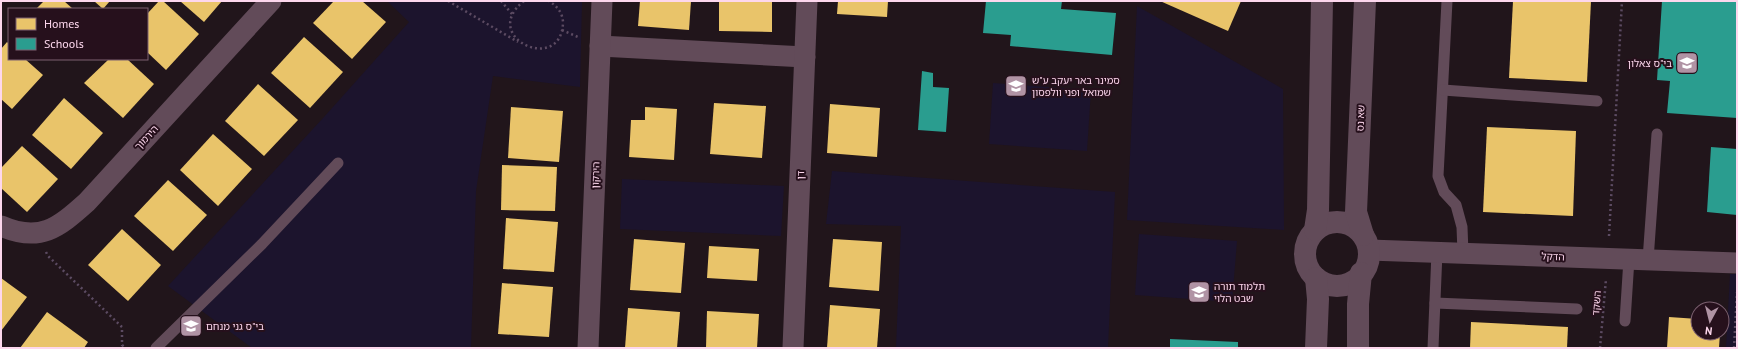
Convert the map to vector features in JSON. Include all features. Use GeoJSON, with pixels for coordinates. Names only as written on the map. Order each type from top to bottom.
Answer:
{"type":"FeatureCollection","features":[{"type":"Feature","properties":{"kind":"street","name":"הירמוך"},"geometry":{"type":"LineString","coordinates":[[1,226],[24,234],[38,233],[52,230],[68,219],[86,202],[271,1]]}},
{"type":"Feature","properties":{"kind":"street","name":"הירקון"},"geometry":{"type":"LineString","coordinates":[[588,348],[602,1]]}},
{"type":"Feature","properties":{"kind":"street","name":"דן"},"geometry":{"type":"LineString","coordinates":[[793,348],[807,1]]}},
{"type":"Feature","properties":{"kind":"street"},"geometry":{"type":"LineString","coordinates":[[1315,230],[1318,210],[1322,1]]}},
{"type":"Feature","properties":{"kind":"street","name":"שא נס"},"geometry":{"type":"LineString","coordinates":[[1365,1],[1356,212],[1366,242]]}},
{"type":"Feature","properties":{"kind":"street"},"geometry":{"type":"LineString","coordinates":[[600,46],[805,57]]}},
{"type":"Feature","properties":{"kind":"street"},"geometry":{"type":"LineString","coordinates":[[1334,222],[1350,225],[1366,242],[1366,266],[1362,273],[1354,280],[1345,284],[1335,285],[1325,283],[1316,278],[1309,270],[1305,254],[1308,239],[1315,230],[1324,225],[1334,222]]}},
{"type":"Feature","properties":{"kind":"street","name":"הדקל"},"geometry":{"type":"LineString","coordinates":[[1366,242],[1437,252],[1737,263]]}},
{"type":"Feature","properties":{"kind":"street"},"geometry":{"type":"LineString","coordinates":[[1358,348],[1358,304],[1362,273]]}},
{"type":"Feature","properties":{"kind":"street"},"geometry":{"type":"LineString","coordinates":[[1316,278],[1318,299],[1316,348]]}},
{"type":"Feature","properties":{"kind":"lane"},"geometry":{"type":"LineString","coordinates":[[1447,1],[1438,176],[1444,192],[1456,205],[1462,227],[1463,253]]}},
{"type":"Feature","properties":{"kind":"lane"},"geometry":{"type":"LineString","coordinates":[[1442,90],[1597,101]]}},
{"type":"Feature","properties":{"kind":"lane"},"geometry":{"type":"LineString","coordinates":[[1625,321],[1639,260],[1657,134]]}},
{"type":"Feature","properties":{"kind":"lane"},"geometry":{"type":"LineString","coordinates":[[156,348],[262,244],[338,162]]}},
{"type":"Feature","properties":{"kind":"lane"},"geometry":{"type":"LineString","coordinates":[[1433,348],[1437,252]]}},
{"type":"Feature","properties":{"kind":"lane"},"geometry":{"type":"LineString","coordinates":[[1435,303],[1577,309]]}},
{"type":"Feature","properties":{"kind":"path"},"geometry":{"type":"LineString","coordinates":[[448,1],[524,46],[537,49],[554,43],[560,36],[562,30],[563,21],[561,12],[555,4],[549,1]]}},
{"type":"Feature","properties":{"kind":"path"},"geometry":{"type":"LineString","coordinates":[[501,1],[512,14]]}},
{"type":"Feature","properties":{"kind":"path"},"geometry":{"type":"LineString","coordinates":[[524,1],[512,14],[511,23],[512,32],[517,40],[524,46]]}},
{"type":"Feature","properties":{"kind":"path","name":"השקד"},"geometry":{"type":"LineString","coordinates":[[1600,348],[1607,258],[1622,1]]}},
{"type":"Feature","properties":{"kind":"path"},"geometry":{"type":"LineString","coordinates":[[38,233],[48,256],[122,327],[122,345],[126,348]]}},
{"type":"Feature","properties":{"kind":"path"},"geometry":{"type":"LineString","coordinates":[[1734,348],[1737,292]]}},
{"type":"Feature","properties":{"kind":"shaded area"},"geometry":{"type":"Polygon","coordinates":[[[387,1],[582,1],[580,87],[493,76],[476,191],[471,348],[252,348],[168,286],[324,117],[409,22],[387,1]]]}},
{"type":"Feature","properties":{"kind":"shaded area"},"geometry":{"type":"Polygon","coordinates":[[[1137,6],[1283,89],[1284,230],[1127,220],[1137,6]]]}},
{"type":"Feature","properties":{"kind":"shaded area"},"geometry":{"type":"Polygon","coordinates":[[[993,83],[1091,90],[1087,151],[989,144],[993,83]]]}},
{"type":"Feature","properties":{"kind":"shaded area"},"geometry":{"type":"Polygon","coordinates":[[[832,171],[1115,192],[1108,348],[896,348],[901,226],[826,224],[832,171]]]}},
{"type":"Feature","properties":{"kind":"shaded area"},"geometry":{"type":"Polygon","coordinates":[[[622,179],[784,186],[781,236],[620,229],[622,179]]]}},
{"type":"Feature","properties":{"kind":"shaded area"},"geometry":{"type":"Polygon","coordinates":[[[1139,234],[1237,241],[1232,302],[1135,295],[1139,234]]]}},
{"type":"Feature","properties":{"kind":"shaded area"},"geometry":{"type":"Polygon","coordinates":[[[1730,274],[1737,274],[1737,348],[1726,348],[1726,341],[1730,341],[1730,301],[1729,301],[1730,274]]]}},
{"type":"Feature","properties":{"kind":"building: Homes"},"geometry":{"type":"Polygon","coordinates":[[[44,1],[64,1],[72,8],[37,8],[44,1]]]}},
{"type":"Feature","properties":{"kind":"building: Homes"},"geometry":{"type":"Polygon","coordinates":[[[94,1],[110,1],[104,8],[94,1]]]}},
{"type":"Feature","properties":{"kind":"building: Homes"},"geometry":{"type":"Polygon","coordinates":[[[159,1],[163,1],[199,34],[166,70],[148,53],[148,13],[159,1]]]}},
{"type":"Feature","properties":{"kind":"building: Homes"},"geometry":{"type":"Polygon","coordinates":[[[180,1],[222,1],[204,22],[180,1]]]}},
{"type":"Feature","properties":{"kind":"building: Homes"},"geometry":{"type":"Polygon","coordinates":[[[334,1],[362,1],[386,22],[352,59],[313,23],[334,1]]]}},
{"type":"Feature","properties":{"kind":"building: Homes"},"geometry":{"type":"Polygon","coordinates":[[[640,1],[691,1],[689,30],[638,26],[640,1]]]}},
{"type":"Feature","properties":{"kind":"building: Homes"},"geometry":{"type":"Polygon","coordinates":[[[719,1],[772,1],[772,32],[719,31],[719,1]]]}},
{"type":"Feature","properties":{"kind":"building: Homes"},"geometry":{"type":"Polygon","coordinates":[[[838,1],[888,1],[887,17],[837,14],[838,1]]]}},
{"type":"Feature","properties":{"kind":"building: Homes"},"geometry":{"type":"Polygon","coordinates":[[[1160,1],[1241,1],[1228,31],[1160,1]]]}},
{"type":"Feature","properties":{"kind":"building: Homes"},"geometry":{"type":"Polygon","coordinates":[[[1513,1],[1591,1],[1587,82],[1509,78],[1513,1]]]}},
{"type":"Feature","properties":{"kind":"building: Homes"},"geometry":{"type":"Polygon","coordinates":[[[304,37],[343,72],[310,108],[271,73],[304,37]]]}},
{"type":"Feature","properties":{"kind":"building: Homes"},"geometry":{"type":"Polygon","coordinates":[[[7,42],[8,60],[26,60],[43,75],[12,109],[1,99],[1,49],[7,42]]]}},
{"type":"Feature","properties":{"kind":"building: Homes"},"geometry":{"type":"Polygon","coordinates":[[[108,60],[128,60],[154,84],[123,118],[84,83],[108,60]]]}},
{"type":"Feature","properties":{"kind":"building: Homes"},"geometry":{"type":"Polygon","coordinates":[[[258,84],[298,120],[264,156],[225,121],[258,84]]]}},
{"type":"Feature","properties":{"kind":"building: Homes"},"geometry":{"type":"Polygon","coordinates":[[[64,98],[103,133],[71,169],[32,135],[64,98]]]}},
{"type":"Feature","properties":{"kind":"building: Homes"},"geometry":{"type":"Polygon","coordinates":[[[714,103],[766,106],[762,158],[710,154],[714,103]]]}},
{"type":"Feature","properties":{"kind":"building: Homes"},"geometry":{"type":"Polygon","coordinates":[[[830,104],[880,108],[877,157],[827,153],[830,104]]]}},
{"type":"Feature","properties":{"kind":"building: Homes"},"geometry":{"type":"Polygon","coordinates":[[[511,107],[563,111],[559,162],[508,158],[511,107]]]}},
{"type":"Feature","properties":{"kind":"building: Homes"},"geometry":{"type":"Polygon","coordinates":[[[645,107],[677,109],[674,160],[629,157],[631,120],[645,120],[645,107]]]}},
{"type":"Feature","properties":{"kind":"building: Homes"},"geometry":{"type":"Polygon","coordinates":[[[1487,127],[1576,131],[1573,216],[1483,212],[1487,127]]]}},
{"type":"Feature","properties":{"kind":"building: Homes"},"geometry":{"type":"Polygon","coordinates":[[[213,134],[252,169],[218,206],[180,170],[213,134]]]}},
{"type":"Feature","properties":{"kind":"building: Homes"},"geometry":{"type":"Polygon","coordinates":[[[22,146],[58,179],[27,212],[1,188],[1,168],[22,146]]]}},
{"type":"Feature","properties":{"kind":"building: Homes"},"geometry":{"type":"Polygon","coordinates":[[[502,165],[557,167],[555,211],[501,210],[502,165]]]}},
{"type":"Feature","properties":{"kind":"building: Homes"},"geometry":{"type":"Polygon","coordinates":[[[168,180],[207,215],[173,251],[134,216],[168,180]]]}},
{"type":"Feature","properties":{"kind":"building: Homes"},"geometry":{"type":"Polygon","coordinates":[[[506,218],[558,222],[554,272],[503,269],[506,218]]]}},
{"type":"Feature","properties":{"kind":"building: Homes"},"geometry":{"type":"Polygon","coordinates":[[[122,229],[161,265],[128,301],[88,265],[122,229]]]}},
{"type":"Feature","properties":{"kind":"building: Homes"},"geometry":{"type":"Polygon","coordinates":[[[634,239],[685,243],[681,293],[630,290],[634,239]]]}},
{"type":"Feature","properties":{"kind":"building: Homes"},"geometry":{"type":"Polygon","coordinates":[[[833,239],[882,242],[879,291],[829,287],[833,239]]]}},
{"type":"Feature","properties":{"kind":"building: Homes"},"geometry":{"type":"Polygon","coordinates":[[[709,246],[759,249],[757,281],[707,278],[709,246]]]}},
{"type":"Feature","properties":{"kind":"building: Homes"},"geometry":{"type":"Polygon","coordinates":[[[1,278],[27,297],[1,331],[1,278]]]}},
{"type":"Feature","properties":{"kind":"building: Homes"},"geometry":{"type":"Polygon","coordinates":[[[502,283],[553,287],[549,337],[498,334],[502,283]]]}},
{"type":"Feature","properties":{"kind":"building: Homes"},"geometry":{"type":"Polygon","coordinates":[[[830,305],[880,309],[877,348],[827,348],[830,305]]]}},
{"type":"Feature","properties":{"kind":"building: Homes"},"geometry":{"type":"Polygon","coordinates":[[[628,308],[680,312],[677,348],[625,348],[628,308]]]}},
{"type":"Feature","properties":{"kind":"building: Homes"},"geometry":{"type":"Polygon","coordinates":[[[707,311],[759,314],[757,348],[706,348],[707,311]]]}},
{"type":"Feature","properties":{"kind":"building: Homes"},"geometry":{"type":"Polygon","coordinates":[[[47,312],[88,342],[84,348],[20,348],[47,312]]]}},
{"type":"Feature","properties":{"kind":"building: Homes"},"geometry":{"type":"Polygon","coordinates":[[[1669,317],[1690,318],[1690,341],[1719,341],[1719,348],[1667,348],[1669,317]]]}},
{"type":"Feature","properties":{"kind":"building: Homes"},"geometry":{"type":"Polygon","coordinates":[[[1471,322],[1568,327],[1567,348],[1470,348],[1471,322]]]}},
{"type":"Feature","properties":{"kind":"building: Schools"},"geometry":{"type":"Polygon","coordinates":[[[986,1],[1062,1],[1061,9],[1116,13],[1112,55],[1010,46],[1011,35],[983,33],[986,1]]]}},
{"type":"Feature","properties":{"kind":"building: Schools"},"geometry":{"type":"Polygon","coordinates":[[[1662,1],[1737,2],[1737,118],[1667,113],[1670,81],[1657,80],[1662,1]]]}},
{"type":"Feature","properties":{"kind":"building: Schools"},"geometry":{"type":"Polygon","coordinates":[[[922,71],[933,73],[933,87],[949,88],[946,132],[918,130],[922,71]]]}},
{"type":"Feature","properties":{"kind":"building: Schools"},"geometry":{"type":"Polygon","coordinates":[[[1711,147],[1737,149],[1737,215],[1707,212],[1711,147]]]}},
{"type":"Feature","properties":{"kind":"building: Schools"},"geometry":{"type":"Polygon","coordinates":[[[1170,339],[1238,342],[1238,348],[1170,348],[1170,339]]]}},
{"type":"Feature","properties":{"kind":"place","name":"בי\"ס צאלון"},"geometry":{"type":"Point","coordinates":[1687,63]}},
{"type":"Feature","properties":{"kind":"place","name":"סמינר באר יעקב ע\"ש שמואל ופני וולפסון"},"geometry":{"type":"Point","coordinates":[1016,86]}},
{"type":"Feature","properties":{"kind":"place","name":"תלמוד תורה שבט הלוי"},"geometry":{"type":"Point","coordinates":[1199,292]}},
{"type":"Feature","properties":{"kind":"place","name":"בי\"ס גני מנחם"},"geometry":{"type":"Point","coordinates":[191,326]}}]}
